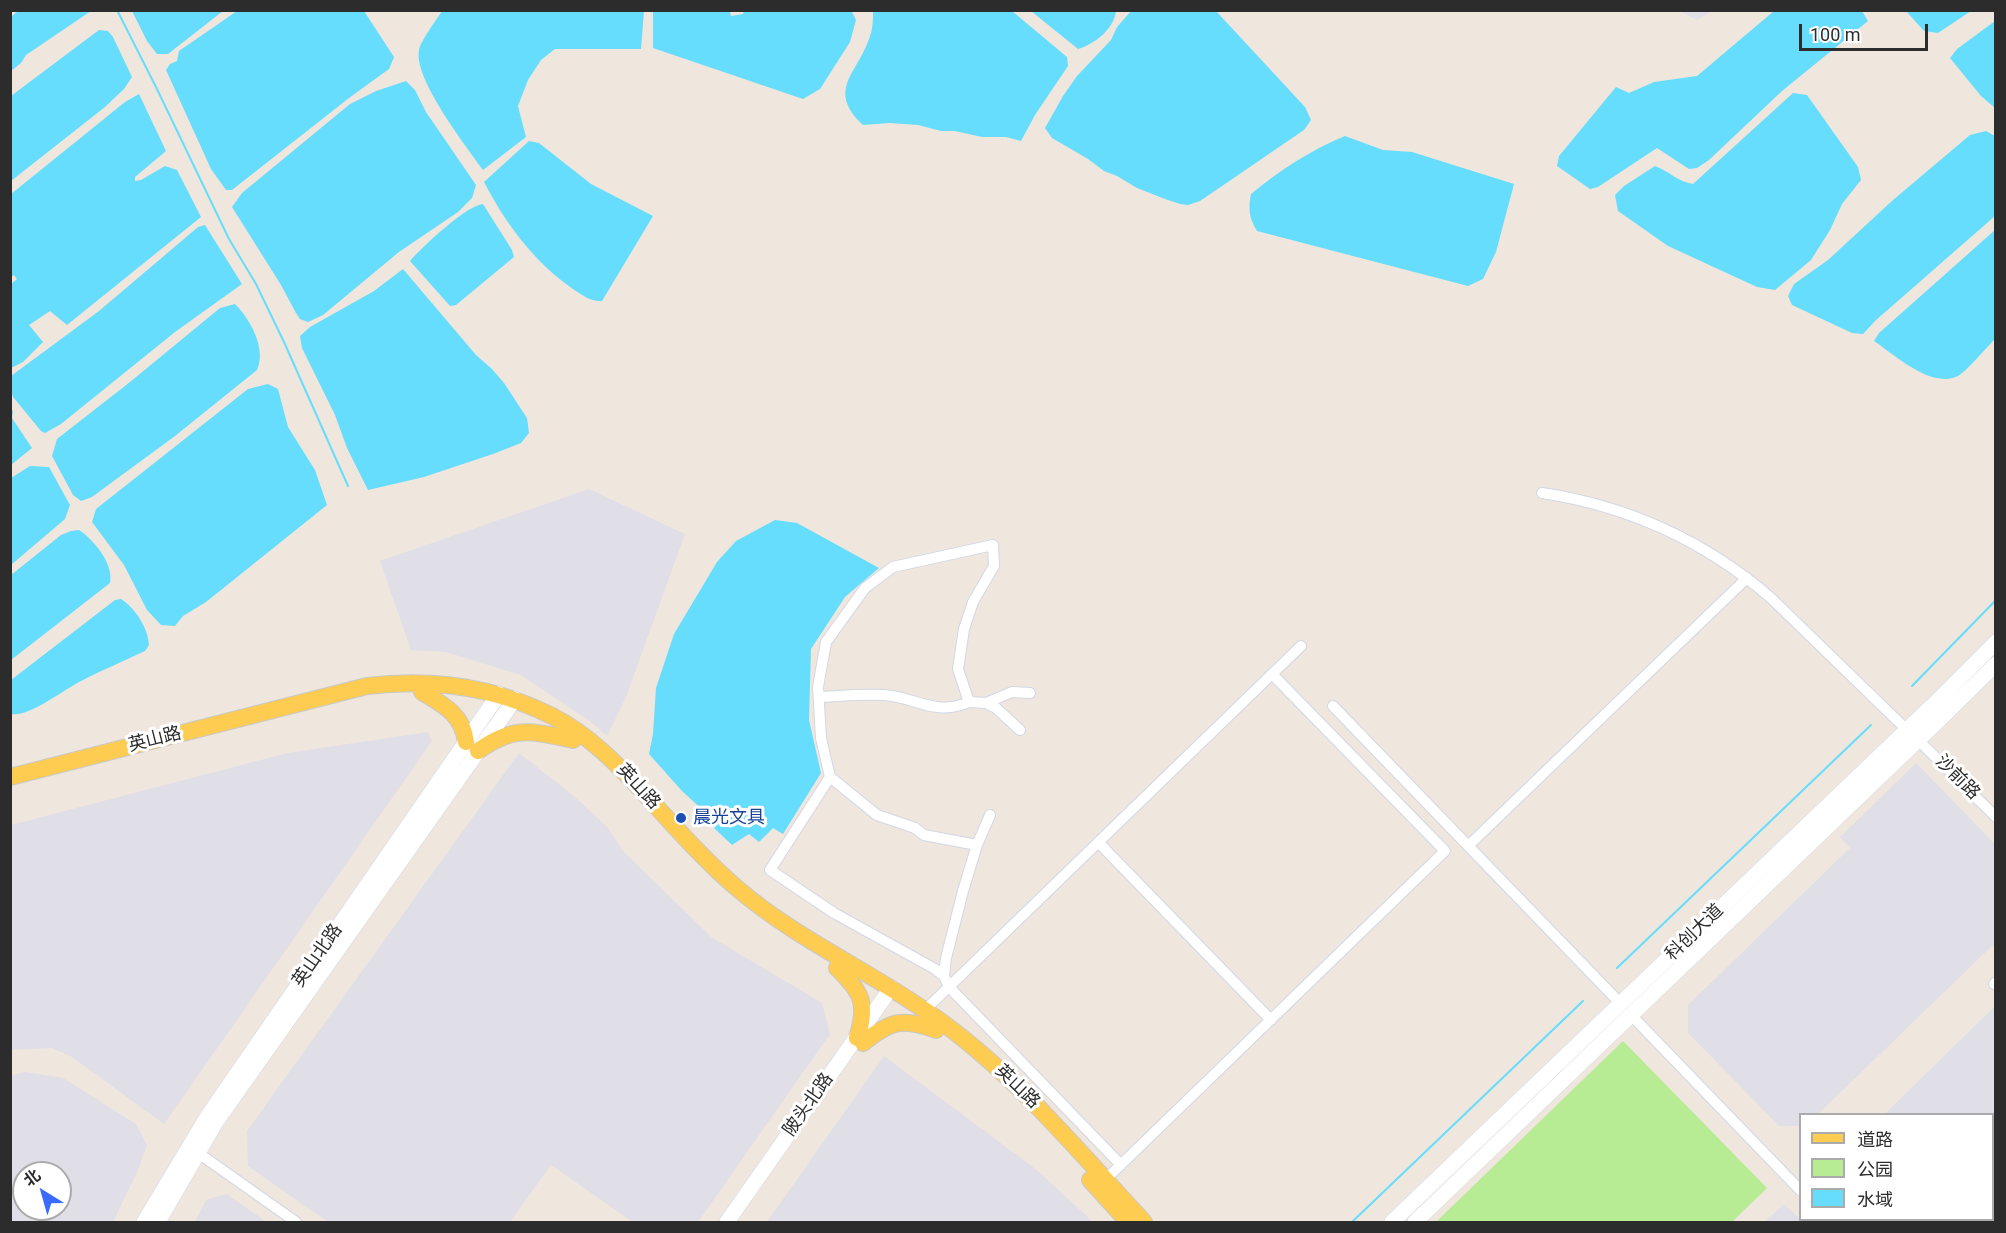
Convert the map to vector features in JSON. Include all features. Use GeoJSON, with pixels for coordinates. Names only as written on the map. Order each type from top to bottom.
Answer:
{"type":"FeatureCollection","features":[{"type":"Feature","properties":{"kind":"main road","name":"科创大道"},"geometry":{"type":"LineString","coordinates":[[1913,735],[1995,642]]}},
{"type":"Feature","properties":{"kind":"main road","name":"科创大道"},"geometry":{"type":"LineString","coordinates":[[1392,1222],[1626,1009],[1913,735],[1995,664]]}},
{"type":"Feature","properties":{"kind":"main road","name":"英山路"},"geometry":{"type":"LineString","coordinates":[[10,777],[367,686],[422,682],[450,684],[555,717],[601,749],[706,860],[760,907],[892,995],[977,1063],[1012,1095],[1128,1222]]}},
{"type":"Feature","properties":{"kind":"main road","name":"英山路"},"geometry":{"type":"LineString","coordinates":[[10,788],[342,702],[395,693],[422,692],[504,701],[573,740],[614,775],[699,867],[733,898],[776,930],[837,968],[925,1010],[963,1038],[1035,1103],[1144,1222]]}},
{"type":"Feature","properties":{"kind":"main road"},"geometry":{"type":"LineString","coordinates":[[422,692],[454,712],[472,747],[513,733],[537,733],[573,740]]}},
{"type":"Feature","properties":{"kind":"main road","name":"英山北路"},"geometry":{"type":"LineString","coordinates":[[144,1222],[193,1150],[216,1122],[504,701]]}},
{"type":"Feature","properties":{"kind":"main road"},"geometry":{"type":"LineString","coordinates":[[837,968],[854,986],[863,1002],[860,1040]]}},
{"type":"Feature","properties":{"kind":"main road","name":"陂头北路"},"geometry":{"type":"LineString","coordinates":[[727,1222],[892,995]]}},
{"type":"Feature","properties":{"kind":"main road","name":"科创大道"},"geometry":{"type":"LineString","coordinates":[[1414,1222],[1626,1009]]}},
{"type":"Feature","properties":{"kind":"main road"},"geometry":{"type":"LineString","coordinates":[[860,1040],[898,1022],[918,1023],[936,1030]]}},
{"type":"Feature","properties":{"kind":"main road","name":"陂头北路"},"geometry":{"type":"LineString","coordinates":[[737,1222],[860,1040]]}},
{"type":"Feature","properties":{"kind":"main road","name":"英山北路"},"geometry":{"type":"LineString","coordinates":[[158,1222],[193,1150]]}},
{"type":"Feature","properties":{"kind":"street","name":"沙前路"},"geometry":{"type":"LineString","coordinates":[[1542,493],[1586,501],[1650,522],[1690,541],[1747,578],[1782,608],[1995,817]]}},
{"type":"Feature","properties":{"kind":"street"},"geometry":{"type":"LineString","coordinates":[[969,702],[958,669],[964,629],[973,602],[994,566],[993,545],[892,567],[865,588],[826,642],[818,687],[821,738],[830,777],[877,815],[915,828],[924,835],[978,845]]}},
{"type":"Feature","properties":{"kind":"street"},"geometry":{"type":"LineString","coordinates":[[1468,846],[1747,578]]}},
{"type":"Feature","properties":{"kind":"street"},"geometry":{"type":"LineString","coordinates":[[925,1010],[1301,646]]}},
{"type":"Feature","properties":{"kind":"street"},"geometry":{"type":"LineString","coordinates":[[1105,1180],[1444,851],[1272,674]]}},
{"type":"Feature","properties":{"kind":"street"},"geometry":{"type":"LineString","coordinates":[[986,703],[1012,692],[1030,693]]}},
{"type":"Feature","properties":{"kind":"street"},"geometry":{"type":"LineString","coordinates":[[819,696],[885,695],[919,704],[954,709],[969,702],[986,703],[996,708],[1020,730]]}},
{"type":"Feature","properties":{"kind":"street"},"geometry":{"type":"LineString","coordinates":[[1334,706],[1799,1189]]}},
{"type":"Feature","properties":{"kind":"street"},"geometry":{"type":"LineString","coordinates":[[830,777],[770,870],[834,913],[944,976]]}},
{"type":"Feature","properties":{"kind":"street"},"geometry":{"type":"LineString","coordinates":[[990,815],[963,891],[946,958],[944,976],[948,987],[1121,1165]]}},
{"type":"Feature","properties":{"kind":"street"},"geometry":{"type":"LineString","coordinates":[[1098,842],[1271,1020]]}},
{"type":"Feature","properties":{"kind":"street"},"geometry":{"type":"LineString","coordinates":[[193,1150],[296,1222]]}},
{"type":"Feature","properties":{"kind":"shaded area"},"geometry":{"type":"Polygon","coordinates":[[[1680,11],[1712,11],[1697,20],[1680,11]]]}},
{"type":"Feature","properties":{"kind":"shaded area"},"geometry":{"type":"Polygon","coordinates":[[[589,489],[685,534],[626,697],[607,736],[590,721],[521,675],[446,652],[411,650],[380,561],[589,489]]]}},
{"type":"Feature","properties":{"kind":"shaded area"},"geometry":{"type":"Polygon","coordinates":[[[428,732],[432,741],[164,1124],[72,1057],[52,1048],[11,1050],[11,825],[288,753],[428,732]]]}},
{"type":"Feature","properties":{"kind":"shaded area"},"geometry":{"type":"Polygon","coordinates":[[[519,753],[574,796],[608,828],[622,850],[711,937],[822,1003],[830,1034],[698,1222],[633,1222],[551,1165],[510,1222],[328,1222],[248,1166],[247,1131],[519,753]]]}},
{"type":"Feature","properties":{"kind":"shaded area"},"geometry":{"type":"Polygon","coordinates":[[[1916,763],[1995,844],[1995,943],[1819,1113],[1799,1113],[1799,1126],[1779,1126],[1688,1033],[1688,1005],[1850,848],[1840,837],[1916,763]]]}},
{"type":"Feature","properties":{"kind":"shaded area"},"geometry":{"type":"Polygon","coordinates":[[[1995,1006],[1995,1222],[1860,1221],[1994,1221],[1994,1113],[1886,1113],[1995,1006]]]}},
{"type":"Feature","properties":{"kind":"shaded area"},"geometry":{"type":"Polygon","coordinates":[[[884,1056],[1038,1171],[1093,1222],[767,1222],[884,1056]]]}},
{"type":"Feature","properties":{"kind":"shaded area"},"geometry":{"type":"Polygon","coordinates":[[[26,1072],[63,1078],[136,1124],[147,1145],[138,1170],[113,1222],[11,1222],[11,1075],[26,1072]]]}},
{"type":"Feature","properties":{"kind":"shaded area"},"geometry":{"type":"Polygon","coordinates":[[[226,1194],[267,1222],[195,1222],[206,1200],[226,1194]]]}},
{"type":"Feature","properties":{"kind":"shaded area"},"geometry":{"type":"Polygon","coordinates":[[[1784,1204],[1799,1218],[1799,1221],[1803,1222],[1765,1222],[1784,1204]]]}},
{"type":"Feature","properties":{"kind":"green space"},"geometry":{"type":"Polygon","coordinates":[[[1623,1041],[1767,1188],[1732,1222],[1436,1222],[1623,1041]]]}},
{"type":"Feature","properties":{"kind":"water"},"geometry":{"type":"Polygon","coordinates":[[[132,10],[223,11],[168,54],[157,54],[147,41],[132,10]]]}},
{"type":"Feature","properties":{"kind":"water"},"geometry":{"type":"Polygon","coordinates":[[[1132,10],[1216,11],[1305,107],[1311,120],[1304,130],[1200,201],[1188,205],[1137,188],[1104,171],[1052,138],[1045,128],[1077,76],[1111,40],[1117,27],[1132,10]]]}},
{"type":"Feature","properties":{"kind":"water"},"geometry":{"type":"Polygon","coordinates":[[[18,11],[91,11],[26,55],[21,63],[11,71],[11,17],[18,11]]]}},
{"type":"Feature","properties":{"kind":"water"},"geometry":{"type":"Polygon","coordinates":[[[237,11],[364,11],[394,57],[389,69],[232,190],[226,190],[211,169],[166,70],[170,64],[177,61],[179,51],[237,11]]]}},
{"type":"Feature","properties":{"kind":"water"},"geometry":{"type":"Polygon","coordinates":[[[442,11],[644,11],[641,49],[555,49],[541,60],[528,80],[518,106],[526,137],[483,170],[442,112],[419,62],[420,46],[442,11]]]}},
{"type":"Feature","properties":{"kind":"water"},"geometry":{"type":"Polygon","coordinates":[[[653,11],[730,11],[731,16],[743,14],[744,11],[848,11],[852,12],[856,20],[850,42],[820,89],[803,99],[653,48],[653,11]]]}},
{"type":"Feature","properties":{"kind":"water"},"geometry":{"type":"Polygon","coordinates":[[[873,11],[1012,11],[1067,57],[1068,66],[1035,115],[1021,141],[1006,137],[982,137],[955,131],[941,131],[918,125],[890,123],[863,125],[852,113],[845,92],[870,35],[873,11]]]}},
{"type":"Feature","properties":{"kind":"water"},"geometry":{"type":"Polygon","coordinates":[[[1031,11],[1116,11],[1112,24],[1103,35],[1078,49],[1031,11]]]}},
{"type":"Feature","properties":{"kind":"water"},"geometry":{"type":"Polygon","coordinates":[[[1774,11],[1862,11],[1868,21],[1782,91],[1709,160],[1697,168],[1689,169],[1657,148],[1598,187],[1590,189],[1557,166],[1559,156],[1616,87],[1629,93],[1654,82],[1697,76],[1774,11]]]}},
{"type":"Feature","properties":{"kind":"water"},"geometry":{"type":"Polygon","coordinates":[[[1906,11],[1971,11],[1938,33],[1924,31],[1906,11]]]}},
{"type":"Feature","properties":{"kind":"water"},"geometry":{"type":"Polygon","coordinates":[[[1995,21],[1995,108],[1981,96],[1950,58],[1957,49],[1995,21]]]}},
{"type":"Feature","properties":{"kind":"water"},"geometry":{"type":"Polygon","coordinates":[[[99,30],[108,31],[113,37],[132,77],[124,89],[105,107],[11,181],[11,96],[99,30]]]}},
{"type":"Feature","properties":{"kind":"water"},"geometry":{"type":"Polygon","coordinates":[[[406,81],[415,90],[426,112],[476,185],[472,198],[458,212],[399,252],[323,315],[308,322],[300,319],[232,207],[242,193],[350,104],[376,91],[406,81]]]}},
{"type":"Feature","properties":{"kind":"water"},"geometry":{"type":"Polygon","coordinates":[[[1793,93],[1807,95],[1858,167],[1861,180],[1842,204],[1830,230],[1811,260],[1775,290],[1757,287],[1668,246],[1618,211],[1615,195],[1624,186],[1655,166],[1693,184],[1793,93]]]}},
{"type":"Feature","properties":{"kind":"water"},"geometry":{"type":"Polygon","coordinates":[[[139,94],[166,151],[135,177],[135,181],[165,166],[177,170],[201,217],[67,325],[50,311],[29,325],[43,342],[23,362],[11,368],[11,284],[17,279],[14,275],[11,277],[11,194],[125,102],[139,94]]]}},
{"type":"Feature","properties":{"kind":"water"},"geometry":{"type":"Polygon","coordinates":[[[1986,131],[1995,136],[1995,216],[1863,334],[1852,333],[1792,305],[1788,296],[1794,284],[1828,260],[1893,200],[1970,135],[1986,131]]]}},
{"type":"Feature","properties":{"kind":"water"},"geometry":{"type":"Polygon","coordinates":[[[1345,136],[1383,150],[1412,152],[1514,184],[1496,252],[1483,279],[1468,286],[1257,231],[1250,213],[1251,194],[1296,161],[1345,136]]]}},
{"type":"Feature","properties":{"kind":"water"},"geometry":{"type":"Polygon","coordinates":[[[529,141],[539,143],[591,184],[653,216],[602,301],[583,296],[546,267],[522,241],[484,182],[529,141]]]}},
{"type":"Feature","properties":{"kind":"water"},"geometry":{"type":"Polygon","coordinates":[[[483,204],[512,250],[514,257],[456,305],[450,306],[410,261],[456,219],[483,204]]]}},
{"type":"Feature","properties":{"kind":"water"},"geometry":{"type":"Polygon","coordinates":[[[205,225],[242,284],[175,332],[61,424],[45,433],[41,431],[13,397],[11,376],[99,311],[198,227],[205,225]]]}},
{"type":"Feature","properties":{"kind":"water"},"geometry":{"type":"Polygon","coordinates":[[[1995,230],[1995,339],[1967,369],[1958,376],[1948,379],[1936,378],[1914,369],[1874,341],[1879,333],[1995,230]]]}},
{"type":"Feature","properties":{"kind":"water"},"geometry":{"type":"Polygon","coordinates":[[[403,269],[476,355],[504,383],[527,418],[529,433],[521,443],[493,454],[424,477],[368,490],[302,348],[300,336],[310,327],[374,291],[403,269]]]}},
{"type":"Feature","properties":{"kind":"water"},"geometry":{"type":"Polygon","coordinates":[[[235,304],[251,326],[258,344],[260,362],[257,370],[175,436],[92,497],[81,501],[73,495],[52,456],[57,439],[220,308],[235,304]]]}},
{"type":"Feature","properties":{"kind":"water"},"geometry":{"type":"Polygon","coordinates":[[[268,384],[278,389],[288,427],[315,470],[327,505],[206,602],[183,616],[175,626],[161,625],[147,610],[124,565],[92,522],[96,509],[248,389],[268,384]]]}},
{"type":"Feature","properties":{"kind":"water"},"geometry":{"type":"Polygon","coordinates":[[[10,408],[13,411],[12,418],[32,448],[11,465],[10,408]]]}},
{"type":"Feature","properties":{"kind":"water"},"geometry":{"type":"Polygon","coordinates":[[[30,466],[49,467],[70,505],[65,519],[11,565],[11,478],[30,466]]]}},
{"type":"Feature","properties":{"kind":"water"},"geometry":{"type":"Polygon","coordinates":[[[775,520],[797,523],[879,568],[845,597],[811,649],[809,720],[821,773],[783,834],[773,828],[759,842],[749,834],[732,845],[714,828],[718,824],[682,791],[649,754],[653,734],[656,688],[674,634],[717,562],[736,541],[775,520]]]}},
{"type":"Feature","properties":{"kind":"water"},"geometry":{"type":"Polygon","coordinates":[[[79,530],[102,553],[109,568],[110,583],[11,660],[11,575],[61,535],[79,530]]]}},
{"type":"Feature","properties":{"kind":"water"},"geometry":{"type":"Polygon","coordinates":[[[121,599],[132,608],[144,626],[149,645],[145,651],[81,681],[37,707],[19,714],[11,714],[11,680],[115,600],[121,599]]]}},
{"type":"Feature","properties":{"kind":"waterway"},"geometry":{"type":"LineString","coordinates":[[117,10],[229,239],[256,284],[348,486]]}},
{"type":"Feature","properties":{"kind":"waterway"},"geometry":{"type":"LineString","coordinates":[[1912,686],[1996,600]]}},
{"type":"Feature","properties":{"kind":"waterway"},"geometry":{"type":"LineString","coordinates":[[1617,968],[1871,725]]}},
{"type":"Feature","properties":{"kind":"waterway"},"geometry":{"type":"LineString","coordinates":[[1352,1222],[1583,1001]]}},
{"type":"Feature","properties":{"kind":"place","name":"晨光文具"},"geometry":{"type":"Point","coordinates":[681,818]}}]}
